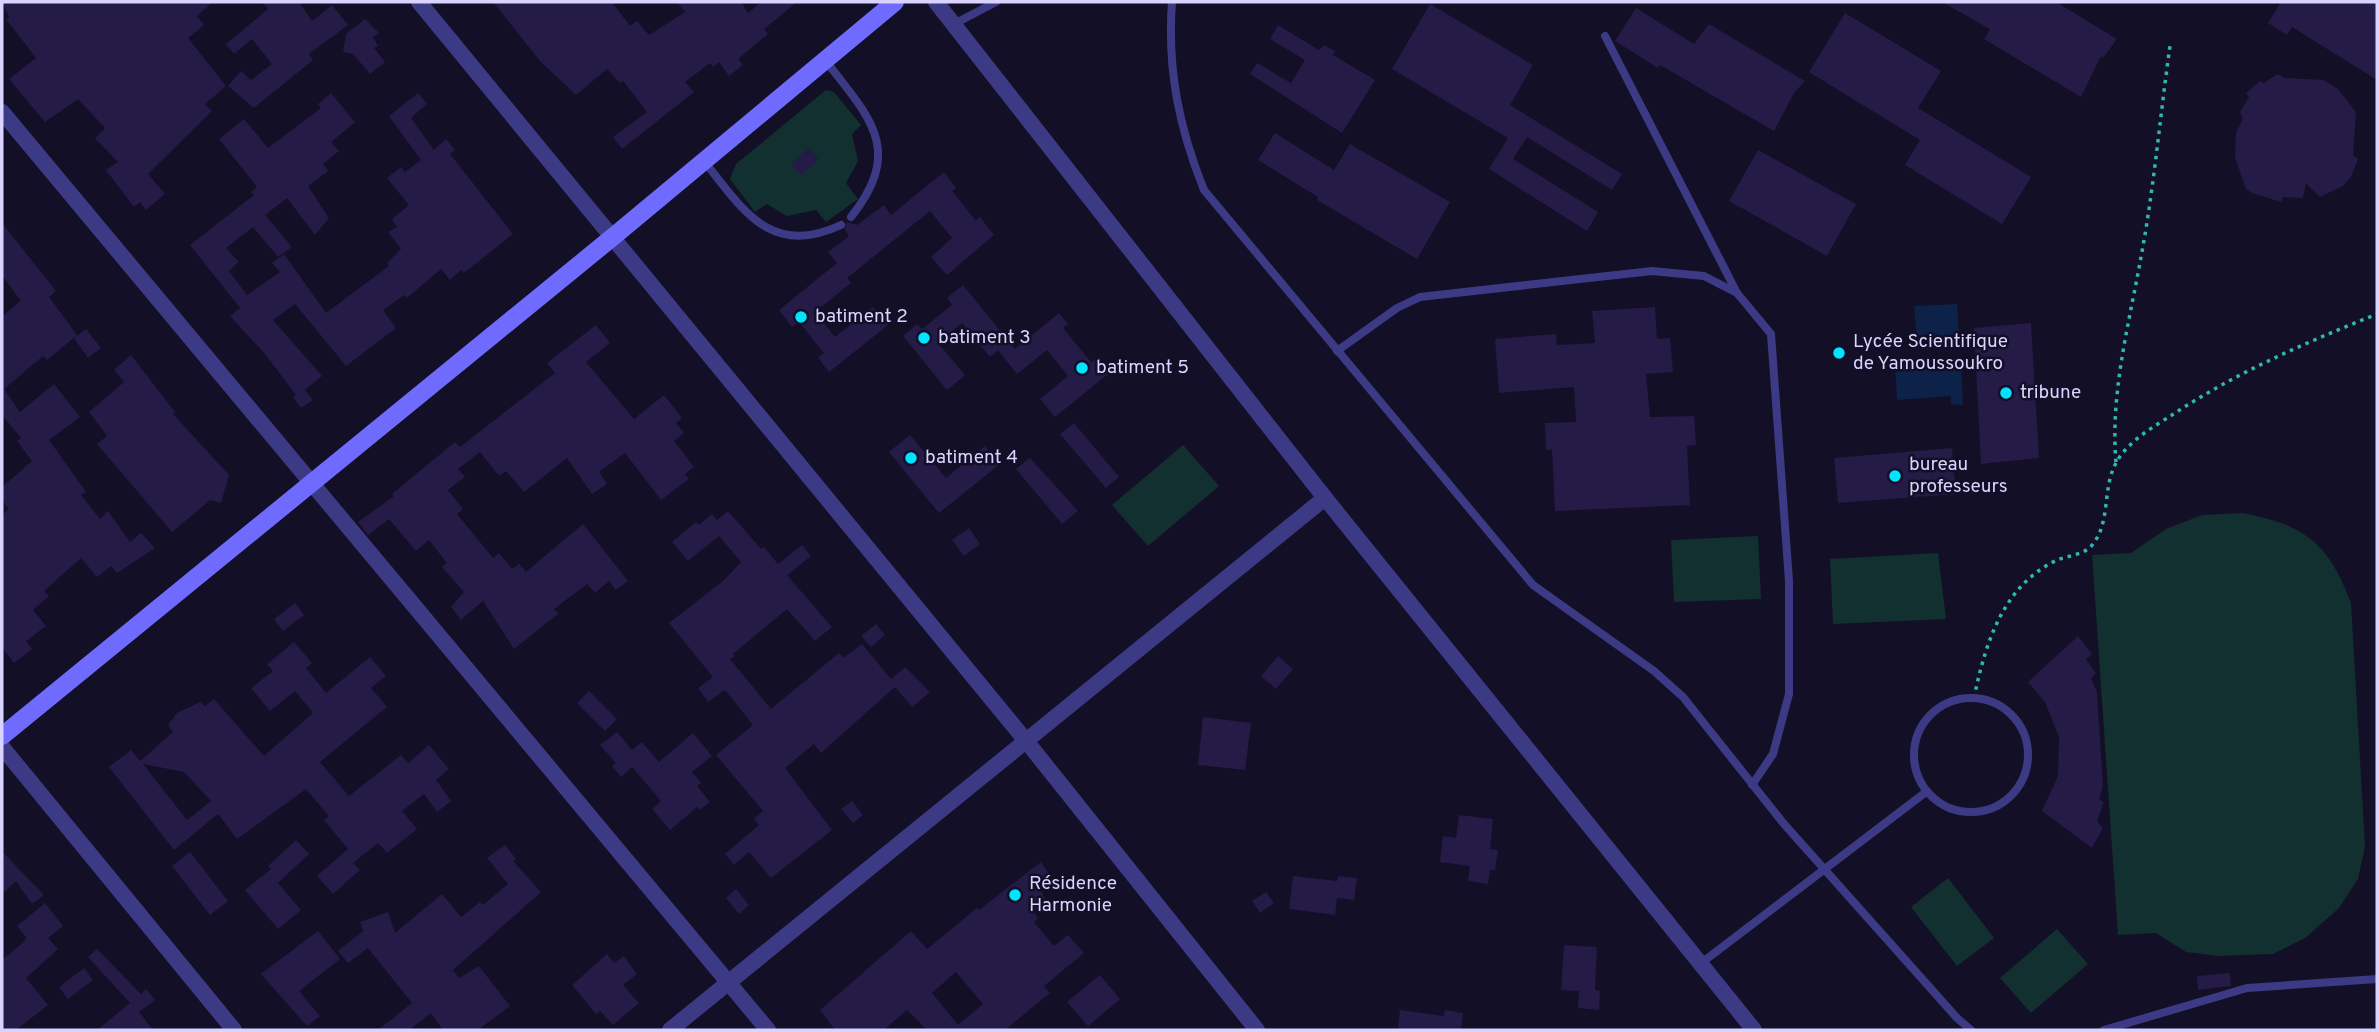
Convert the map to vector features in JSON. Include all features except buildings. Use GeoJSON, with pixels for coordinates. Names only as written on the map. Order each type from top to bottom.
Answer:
{"type":"FeatureCollection","features":[{"type":"Feature","properties":{"kind":"street"},"geometry":{"type":"LineString","coordinates":[[419,2],[614,236],[1027,742],[1257,1030]]}},
{"type":"Feature","properties":{"kind":"street"},"geometry":{"type":"LineString","coordinates":[[2,736],[614,236],[895,2]]}},
{"type":"Feature","properties":{"kind":"street"},"geometry":{"type":"LineString","coordinates":[[936,2],[1325,498],[1750,1029]]}},
{"type":"Feature","properties":{"kind":"street"},"geometry":{"type":"LineString","coordinates":[[2,112],[768,1030]]}},
{"type":"Feature","properties":{"kind":"street"},"geometry":{"type":"LineString","coordinates":[[670,1030],[1325,498]]}},
{"type":"Feature","properties":{"kind":"street"},"geometry":{"type":"LineString","coordinates":[[2,747],[234,1030]]}},
{"type":"Feature","properties":{"kind":"lane"},"geometry":{"type":"LineString","coordinates":[[954,24],[996,2]]}},
{"type":"Feature","properties":{"kind":"lane"},"geometry":{"type":"LineString","coordinates":[[1172,2],[1171,68],[1176,102],[1187,147],[1204,190],[1533,585],[1654,671],[1683,697],[1752,785],[1957,1018],[1971,1030]]}},
{"type":"Feature","properties":{"kind":"lane"},"geometry":{"type":"LineString","coordinates":[[1605,36],[1737,293],[1771,334],[1789,582],[1789,694],[1773,754],[1752,785]]}},
{"type":"Feature","properties":{"kind":"lane"},"geometry":{"type":"LineString","coordinates":[[825,60],[870,119],[876,137],[879,160],[876,178],[851,217]]}},
{"type":"Feature","properties":{"kind":"lane"},"geometry":{"type":"LineString","coordinates":[[704,161],[749,217],[761,225],[792,236],[822,234],[841,225]]}},
{"type":"Feature","properties":{"kind":"lane"},"geometry":{"type":"LineString","coordinates":[[1338,351],[1397,307],[1420,297],[1652,271],[1704,276],[1737,293]]}},
{"type":"Feature","properties":{"kind":"lane"},"geometry":{"type":"LineString","coordinates":[[1974,698],[1991,701],[2007,710],[2019,723],[2026,738],[2029,756],[2022,781],[2006,802],[1990,810],[1973,813],[1947,807],[1926,792],[1917,775],[1913,757],[1916,738],[1924,722],[1938,708],[1955,700],[1974,698]]}},
{"type":"Feature","properties":{"kind":"lane"},"geometry":{"type":"LineString","coordinates":[[1700,964],[1926,792]]}},
{"type":"Feature","properties":{"kind":"lane"},"geometry":{"type":"LineString","coordinates":[[2104,1030],[2131,1027],[2247,988],[2377,979]]}},
{"type":"Feature","properties":{"kind":"path"},"geometry":{"type":"LineString","coordinates":[[1974,698],[1990,637],[2007,602],[2028,581],[2055,561],[2077,555],[2093,545],[2105,519],[2109,482],[2116,462],[2114,433],[2117,400],[2142,254],[2170,46]]}},
{"type":"Feature","properties":{"kind":"path"},"geometry":{"type":"LineString","coordinates":[[2116,462],[2151,429],[2218,385],[2294,347],[2377,314]]}},
{"type":"Feature","properties":{"kind":"green space"},"geometry":{"type":"Polygon","coordinates":[[[826,90],[834,92],[861,125],[852,134],[858,161],[846,183],[858,199],[826,222],[816,210],[787,216],[767,204],[755,212],[730,179],[736,164],[826,90]]]}},
{"type":"Feature","properties":{"kind":"green space"},"geometry":{"type":"Polygon","coordinates":[[[1183,445],[1219,486],[1148,546],[1112,505],[1183,445]]]}},
{"type":"Feature","properties":{"kind":"green space"},"geometry":{"type":"Polygon","coordinates":[[[2242,513],[2282,524],[2311,540],[2333,565],[2351,603],[2365,846],[2358,879],[2339,908],[2305,938],[2273,954],[2219,956],[2186,952],[2156,933],[2118,935],[2092,555],[2131,553],[2166,529],[2202,515],[2242,513]]]}},
{"type":"Feature","properties":{"kind":"green space"},"geometry":{"type":"Polygon","coordinates":[[[1758,536],[1761,599],[1674,602],[1671,540],[1758,536]]]}},
{"type":"Feature","properties":{"kind":"green space"},"geometry":{"type":"Polygon","coordinates":[[[1938,553],[1946,619],[1833,624],[1830,559],[1938,553]]]}},
{"type":"Feature","properties":{"kind":"green space"},"geometry":{"type":"Polygon","coordinates":[[[1948,878],[1994,938],[1957,966],[1911,907],[1948,878]]]}},
{"type":"Feature","properties":{"kind":"green space"},"geometry":{"type":"Polygon","coordinates":[[[2057,929],[2088,964],[2031,1013],[2000,978],[2057,929]]]}},
{"type":"Feature","properties":{"kind":"water"},"geometry":{"type":"Polygon","coordinates":[[[1957,304],[1960,348],[1918,349],[1914,306],[1957,304]]]}},
{"type":"Feature","properties":{"kind":"water"},"geometry":{"type":"Polygon","coordinates":[[[1961,361],[1963,405],[1951,404],[1951,396],[1897,400],[1895,365],[1961,361]]]}},
{"type":"Feature","properties":{"kind":"place","name":"batiment 2"},"geometry":{"type":"Point","coordinates":[801,317]}},
{"type":"Feature","properties":{"kind":"place","name":"batiment 3"},"geometry":{"type":"Point","coordinates":[924,338]}},
{"type":"Feature","properties":{"kind":"place","name":"Lycée Scientifique de Yamoussoukro"},"geometry":{"type":"Point","coordinates":[1839,353]}},
{"type":"Feature","properties":{"kind":"place","name":"batiment 5"},"geometry":{"type":"Point","coordinates":[1082,368]}},
{"type":"Feature","properties":{"kind":"place","name":"tribune"},"geometry":{"type":"Point","coordinates":[2006,393]}},
{"type":"Feature","properties":{"kind":"place","name":"batiment 4"},"geometry":{"type":"Point","coordinates":[911,458]}},
{"type":"Feature","properties":{"kind":"place","name":"bureau professeurs"},"geometry":{"type":"Point","coordinates":[1895,476]}},
{"type":"Feature","properties":{"kind":"place","name":"Résidence Harmonie"},"geometry":{"type":"Point","coordinates":[1015,895]}}]}
